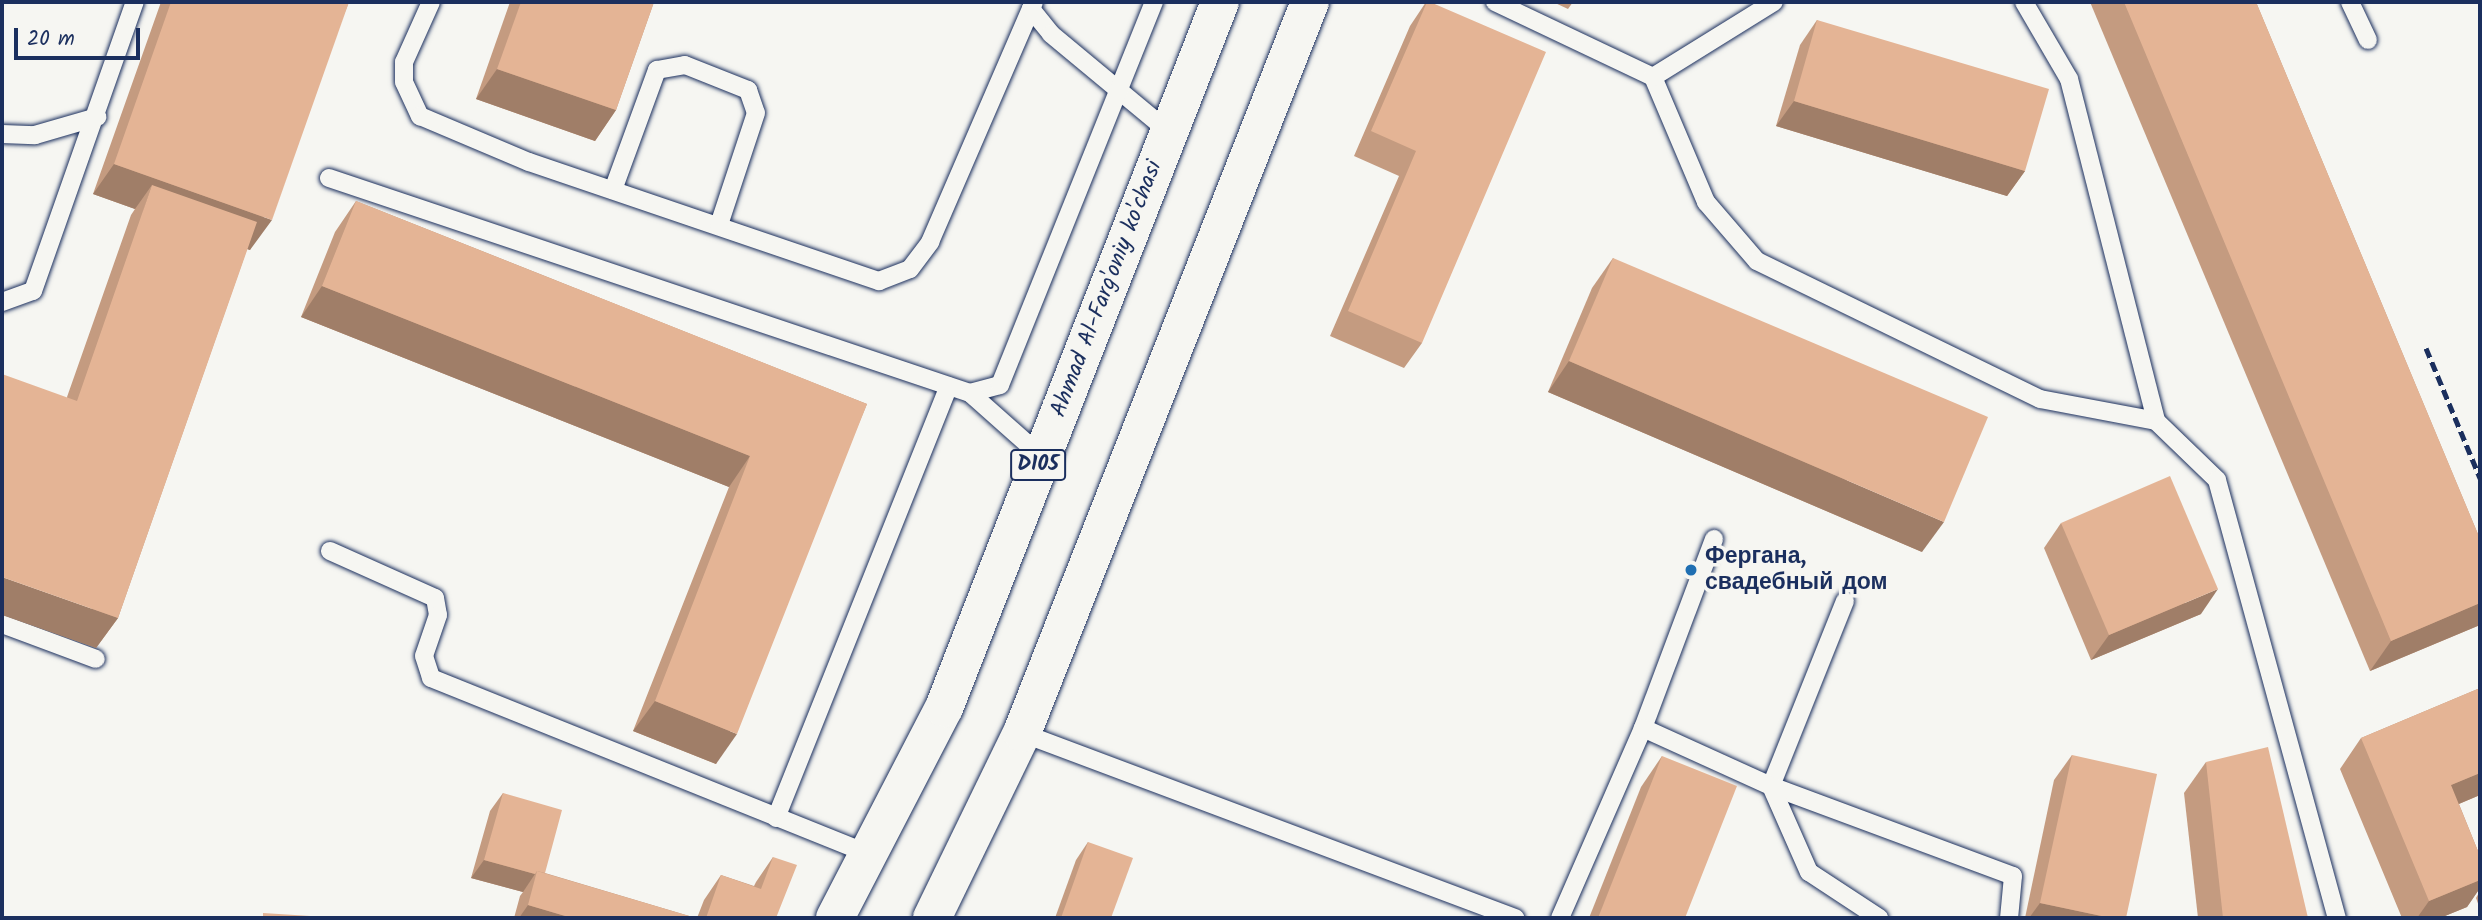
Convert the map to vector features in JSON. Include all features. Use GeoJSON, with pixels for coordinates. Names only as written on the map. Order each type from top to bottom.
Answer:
{"type":"FeatureCollection","features":[{"type":"Feature","properties":{"kind":"highway","name":"Ahmad Al-Farg'oniy ko'chasi"},"geometry":{"type":"LineString","coordinates":[[835,918],[871,855],[944,708],[1220,2]]}},
{"type":"Feature","properties":{"kind":"highway"},"geometry":{"type":"LineString","coordinates":[[932,918],[1022,733],[1310,2]]}},
{"type":"Feature","properties":{"kind":"lane"},"geometry":{"type":"LineString","coordinates":[[2,302],[33,291],[97,117],[135,2]]}},
{"type":"Feature","properties":{"kind":"lane"},"geometry":{"type":"LineString","coordinates":[[431,2],[404,62],[404,82],[420,116],[613,191],[878,281],[910,269],[930,242],[1033,5],[1117,94],[1168,131]]}},
{"type":"Feature","properties":{"kind":"lane"},"geometry":{"type":"LineString","coordinates":[[970,393],[1000,385],[1154,2]]}},
{"type":"Feature","properties":{"kind":"lane"},"geometry":{"type":"LineString","coordinates":[[1495,2],[1653,77],[1706,202],[1757,261],[2040,399],[2156,421]]}},
{"type":"Feature","properties":{"kind":"lane"},"geometry":{"type":"LineString","coordinates":[[1653,77],[1774,2]]}},
{"type":"Feature","properties":{"kind":"lane"},"geometry":{"type":"LineString","coordinates":[[2024,2],[2070,79],[2156,421],[2217,480],[2337,918]]}},
{"type":"Feature","properties":{"kind":"lane"},"geometry":{"type":"LineString","coordinates":[[2350,2],[2368,40]]}},
{"type":"Feature","properties":{"kind":"lane"},"geometry":{"type":"LineString","coordinates":[[613,191],[657,70],[685,65],[748,90],[756,113],[719,225]]}},
{"type":"Feature","properties":{"kind":"lane"},"geometry":{"type":"LineString","coordinates":[[2,134],[35,135],[97,117]]}},
{"type":"Feature","properties":{"kind":"lane"},"geometry":{"type":"LineString","coordinates":[[329,178],[970,393],[1041,456]]}},
{"type":"Feature","properties":{"kind":"lane"},"geometry":{"type":"LineString","coordinates":[[776,818],[949,386]]}},
{"type":"Feature","properties":{"kind":"lane"},"geometry":{"type":"LineString","coordinates":[[1560,918],[1643,728],[1714,539]]}},
{"type":"Feature","properties":{"kind":"lane"},"geometry":{"type":"LineString","coordinates":[[330,551],[435,597],[438,615],[424,656],[431,678],[871,855]]}},
{"type":"Feature","properties":{"kind":"lane"},"geometry":{"type":"LineString","coordinates":[[1845,601],[1771,786],[1809,873],[1879,918]]}},
{"type":"Feature","properties":{"kind":"lane"},"geometry":{"type":"LineString","coordinates":[[2,624],[96,659]]}},
{"type":"Feature","properties":{"kind":"lane"},"geometry":{"type":"LineString","coordinates":[[1643,728],[1771,786],[2013,876],[2010,918]]}},
{"type":"Feature","properties":{"kind":"lane"},"geometry":{"type":"LineString","coordinates":[[1022,733],[1496,916],[1515,918]]}},
{"type":"Feature","properties":{"kind":"building"},"geometry":{"type":"Polygon","coordinates":[[[171,2],[349,2],[272,220],[114,164],[171,2]]]}},
{"type":"Feature","properties":{"kind":"building"},"geometry":{"type":"Polygon","coordinates":[[[521,2],[654,2],[616,110],[497,69],[521,2]]]}},
{"type":"Feature","properties":{"kind":"building"},"geometry":{"type":"Polygon","coordinates":[[[1427,2],[1546,52],[1422,343],[1348,311],[1416,151],[1371,131],[1427,2]]]}},
{"type":"Feature","properties":{"kind":"building"},"geometry":{"type":"Polygon","coordinates":[[[2124,2],[2256,2],[2480,539],[2480,603],[2391,641],[2124,2]]]}},
{"type":"Feature","properties":{"kind":"building"},"geometry":{"type":"Polygon","coordinates":[[[1817,20],[2049,89],[2025,171],[1794,101],[1817,20]]]}},
{"type":"Feature","properties":{"kind":"building"},"geometry":{"type":"Polygon","coordinates":[[[152,185],[257,222],[118,618],[2,577],[2,374],[77,401],[152,185]]]}},
{"type":"Feature","properties":{"kind":"building"},"geometry":{"type":"Polygon","coordinates":[[[356,201],[867,404],[737,734],[655,701],[750,456],[322,286],[356,201]]]}},
{"type":"Feature","properties":{"kind":"building"},"geometry":{"type":"Polygon","coordinates":[[[1613,258],[1988,417],[1944,522],[1569,361],[1613,258]]]}},
{"type":"Feature","properties":{"kind":"building"},"geometry":{"type":"Polygon","coordinates":[[[2170,476],[2218,589],[2109,635],[2061,523],[2170,476]]]}},
{"type":"Feature","properties":{"kind":"building"},"geometry":{"type":"Polygon","coordinates":[[[2480,688],[2480,773],[2451,785],[2480,856],[2480,880],[2429,901],[2361,738],[2480,688]]]}},
{"type":"Feature","properties":{"kind":"building"},"geometry":{"type":"Polygon","coordinates":[[[2268,747],[2308,918],[2223,918],[2206,762],[2268,747]]]}},
{"type":"Feature","properties":{"kind":"building"},"geometry":{"type":"Polygon","coordinates":[[[2072,755],[2157,774],[2126,918],[2111,918],[2040,903],[2072,755]]]}},
{"type":"Feature","properties":{"kind":"building"},"geometry":{"type":"Polygon","coordinates":[[[1662,756],[1737,786],[1685,918],[1598,918],[1662,756]]]}},
{"type":"Feature","properties":{"kind":"building"},"geometry":{"type":"Polygon","coordinates":[[[503,793],[562,810],[545,873],[537,871],[535,874],[484,860],[503,793]]]}},
{"type":"Feature","properties":{"kind":"building"},"geometry":{"type":"Polygon","coordinates":[[[1088,842],[1133,858],[1111,918],[1061,918],[1088,842]]]}},
{"type":"Feature","properties":{"kind":"building"},"geometry":{"type":"Polygon","coordinates":[[[773,857],[797,865],[776,918],[706,918],[721,875],[761,889],[773,857]]]}},
{"type":"Feature","properties":{"kind":"building"},"geometry":{"type":"Polygon","coordinates":[[[537,871],[696,918],[572,918],[528,905],[537,871]]]}},
{"type":"Feature","properties":{"kind":"building"},"geometry":{"type":"Polygon","coordinates":[[[263,913],[342,918],[263,918],[263,913]]]}},
{"type":"Feature","properties":{"kind":"railway"},"geometry":{"type":"LineString","coordinates":[[2426,348],[2480,478]]}},
{"type":"Feature","properties":{"kind":"place","name":"Фергана, свадебный дом"},"geometry":{"type":"Point","coordinates":[1691,570]}}]}
